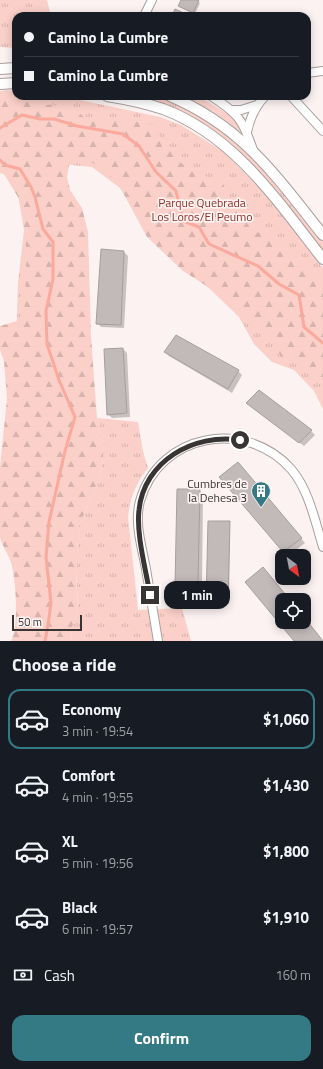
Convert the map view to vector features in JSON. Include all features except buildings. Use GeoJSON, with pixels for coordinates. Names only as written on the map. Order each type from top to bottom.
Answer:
{"type":"FeatureCollection","features":[{"type":"Feature","properties":{"kind":"street"},"geometry":{"type":"LineString","coordinates":[[146,12],[152,0]]}},
{"type":"Feature","properties":{"kind":"street"},"geometry":{"type":"LineString","coordinates":[[0,69],[12,68]]}},
{"type":"Feature","properties":{"kind":"street"},"geometry":{"type":"LineString","coordinates":[[311,72],[323,71]]}},
{"type":"Feature","properties":{"kind":"street"},"geometry":{"type":"LineString","coordinates":[[0,84],[12,83]]}},
{"type":"Feature","properties":{"kind":"street"},"geometry":{"type":"LineString","coordinates":[[128,100],[163,109],[195,125],[220,142],[258,177],[323,259]]}},
{"type":"Feature","properties":{"kind":"street"},"geometry":{"type":"LineString","coordinates":[[179,100],[193,106],[218,122],[253,150],[271,169],[323,235]]}},
{"type":"Feature","properties":{"kind":"street"},"geometry":{"type":"LineString","coordinates":[[217,100],[232,110],[241,120],[253,150]]}},
{"type":"Feature","properties":{"kind":"street"},"geometry":{"type":"LineString","coordinates":[[247,132],[251,118],[257,105],[261,100]]}},
{"type":"Feature","properties":{"kind":"street"},"geometry":{"type":"LineString","coordinates":[[295,100],[323,130]]}},
{"type":"Feature","properties":{"kind":"street"},"geometry":{"type":"LineString","coordinates":[[232,110],[241,110],[257,105]]}},
{"type":"Feature","properties":{"kind":"street"},"geometry":{"type":"LineString","coordinates":[[158,641],[140,537],[138,510],[144,491],[153,474],[169,457],[180,450],[204,440],[231,438],[253,443],[274,454],[290,468],[302,487],[323,547]]}},
{"type":"Feature","properties":{"kind":"green space"},"geometry":{"type":"Polygon","coordinates":[[[0,0],[47,0],[50,12],[12,12],[12,48],[0,47],[0,0]]]}},
{"type":"Feature","properties":{"kind":"green space","name":"Parque Quebrada Los Loros/El Peumo"},"geometry":{"type":"Polygon","coordinates":[[[0,91],[12,91],[12,100],[80,100],[160,117],[181,125],[224,152],[257,185],[289,222],[323,268],[323,409],[314,391],[294,370],[272,362],[254,344],[239,317],[210,289],[158,247],[120,188],[92,167],[61,164],[14,412],[18,282],[24,230],[17,190],[4,174],[0,173],[0,91]]]}},
{"type":"Feature","properties":{"kind":"green space","name":"Parque Quebrada Los Loros/El Peumo"},"geometry":{"type":"Polygon","coordinates":[[[0,99],[74,108],[87,120],[112,123],[114,117],[151,124],[176,160],[203,176],[218,178],[250,228],[283,246],[312,271],[323,286],[323,387],[314,369],[282,358],[255,317],[183,271],[147,237],[116,180],[93,163],[70,160],[67,177],[70,190],[82,208],[88,232],[91,336],[97,418],[104,448],[101,474],[79,526],[76,576],[78,608],[71,631],[72,641],[11,641],[14,634],[16,615],[15,583],[11,562],[0,537],[0,467],[7,399],[4,361],[0,350],[0,326],[24,319],[27,254],[21,202],[4,174],[0,173],[0,99]]]}},
{"type":"Feature","properties":{"kind":"green space"},"geometry":{"type":"Polygon","coordinates":[[[148,100],[168,100],[207,121],[226,134],[255,159],[323,242],[323,251],[284,201],[242,155],[218,134],[192,117],[164,104],[148,100]]]}},
{"type":"Feature","properties":{"kind":"green space"},"geometry":{"type":"Polygon","coordinates":[[[191,100],[205,100],[225,112],[235,119],[240,133],[215,113],[191,100]]]}},
{"type":"Feature","properties":{"kind":"green space"},"geometry":{"type":"Polygon","coordinates":[[[97,418],[138,422],[143,451],[148,468],[134,491],[128,517],[138,610],[182,608],[191,641],[72,641],[71,631],[78,608],[76,572],[79,526],[101,474],[104,448],[97,418]]]}},
{"type":"Feature","properties":{"kind":"waterway"},"geometry":{"type":"LineString","coordinates":[[0,128],[22,115],[40,119],[54,119],[77,126],[123,134],[139,146],[156,172],[176,191],[183,221],[199,227],[209,244],[258,266],[279,284],[299,295],[304,327],[323,343]]}},
{"type":"Feature","properties":{"kind":"waterway"},"geometry":{"type":"LineString","coordinates":[[0,160],[5,165],[20,169],[35,197],[43,229],[53,242],[53,279],[46,311],[47,344],[59,380],[75,417],[65,451],[49,522],[46,557],[51,603],[45,641]]}},
{"type":"Feature","properties":{"kind":"place","name":"Cumbres de la Dehesa 3"},"geometry":{"type":"Point","coordinates":[261,508]}},
{"type":"Feature","properties":{"kind":"route"},"geometry":{"type":"LineString","coordinates":[[150,595],[138,520],[140,501],[148,482],[158,468],[169,457],[185,447],[204,440],[231,438],[240,440]]}}]}
